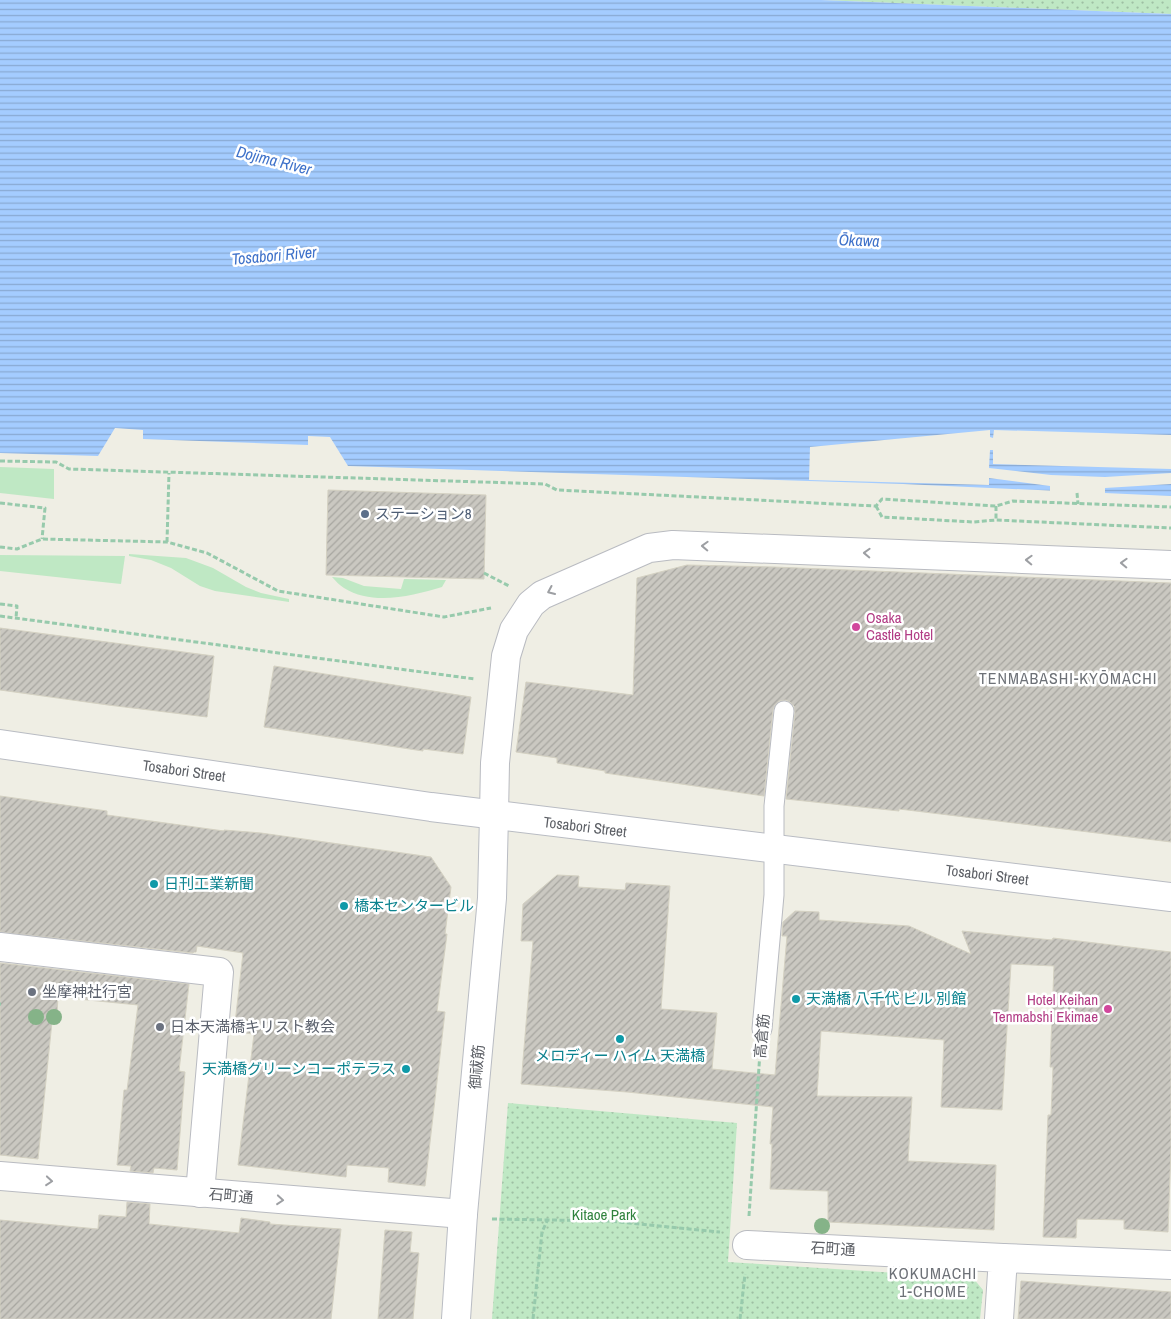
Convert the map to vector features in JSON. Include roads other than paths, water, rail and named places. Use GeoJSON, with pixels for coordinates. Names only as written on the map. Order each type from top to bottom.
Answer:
{"type":"FeatureCollection","features":[{"type":"Feature","properties":{"kind":"street","name":"御祓筋"},"geometry":{"type":"LineString","coordinates":[[456,1319],[463,1214],[492,898],[495,763],[505,665],[508,646],[514,630],[531,604],[542,595],[649,548],[673,544],[1171,565]]}},
{"type":"Feature","properties":{"kind":"street","name":"Tosabori Street"},"geometry":{"type":"LineString","coordinates":[[0,744],[431,807],[1171,897]]}},
{"type":"Feature","properties":{"kind":"street"},"geometry":{"type":"LineString","coordinates":[[0,947],[219,972],[200,1194]]}},
{"type":"Feature","properties":{"kind":"street","name":"石町通"},"geometry":{"type":"LineString","coordinates":[[0,1176],[200,1194],[463,1214]]}},
{"type":"Feature","properties":{"kind":"street","name":"石町通"},"geometry":{"type":"LineString","coordinates":[[748,1234],[1002,1258],[1171,1265]]}},
{"type":"Feature","properties":{"kind":"street"},"geometry":{"type":"LineString","coordinates":[[999,1319],[1002,1258]]}},
{"type":"Feature","properties":{"kind":"lane","name":"高倉筋"},"geometry":{"type":"LineString","coordinates":[[762,1029],[774,896],[774,806],[784,711]]}},
{"type":"Feature","properties":{"kind":"water"},"geometry":{"type":"Polygon","coordinates":[[[0,0],[821,0],[1171,14],[1171,496],[903,484],[348,466],[330,437],[308,436],[308,445],[143,439],[143,430],[115,428],[98,456],[0,453],[0,0]]]}},
{"type":"Feature","properties":{"kind":"place","name":"ステーション8"},"geometry":{"type":"Point","coordinates":[365,514]}},
{"type":"Feature","properties":{"kind":"place","name":"Osaka Castle Hotel"},"geometry":{"type":"Point","coordinates":[856,627]}},
{"type":"Feature","properties":{"kind":"place","name":"日刊工業新聞"},"geometry":{"type":"Point","coordinates":[154,884]}},
{"type":"Feature","properties":{"kind":"place","name":"橋本センタービル"},"geometry":{"type":"Point","coordinates":[344,906]}},
{"type":"Feature","properties":{"kind":"place","name":"坐摩神社行宮"},"geometry":{"type":"Point","coordinates":[32,992]}},
{"type":"Feature","properties":{"kind":"place","name":"天満橋 八千代 ビル 別館"},"geometry":{"type":"Point","coordinates":[796,999]}},
{"type":"Feature","properties":{"kind":"place","name":"Hotel Keihan Tenmabshi Ekimae"},"geometry":{"type":"Point","coordinates":[1108,1009]}},
{"type":"Feature","properties":{"kind":"place","name":"日本天満橋キリスト教会"},"geometry":{"type":"Point","coordinates":[160,1027]}},
{"type":"Feature","properties":{"kind":"place","name":"メロディー ハイム 天満橋"},"geometry":{"type":"Point","coordinates":[620,1039]}},
{"type":"Feature","properties":{"kind":"place","name":"天満橋グリーンコーポテラス"},"geometry":{"type":"Point","coordinates":[406,1069]}},
{"type":"Feature","properties":{"kind":"district","name":"TENMABASHI-KYŌMACHI"},"geometry":{"type":"Point","coordinates":[1068,678]}},
{"type":"Feature","properties":{"kind":"district","name":"KOKUMACHI 1-CHOME"},"geometry":{"type":"Point","coordinates":[933,1282]}},
{"type":"Feature","properties":{"kind":"water label","name":"Dojima River"},"geometry":{"type":"Point","coordinates":[274,160]}},
{"type":"Feature","properties":{"kind":"water label","name":"Ōkawa"},"geometry":{"type":"Point","coordinates":[859,240]}},
{"type":"Feature","properties":{"kind":"water label","name":"Tosabori River"},"geometry":{"type":"Point","coordinates":[274,255]}},
{"type":"Feature","properties":{"kind":"park label","name":"Kitaoe Park"},"geometry":{"type":"Point","coordinates":[604,1215]}}]}
